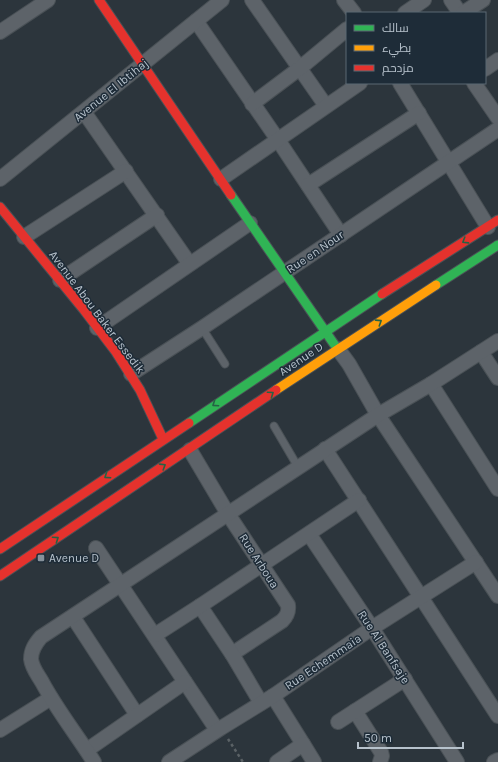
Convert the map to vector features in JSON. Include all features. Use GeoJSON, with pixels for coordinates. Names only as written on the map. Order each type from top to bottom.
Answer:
{"type":"FeatureCollection","features":[{"type":"Feature","properties":{"kind":"main road"},"geometry":{"type":"LineString","coordinates":[[99,0],[142,65],[338,349]]}},
{"type":"Feature","properties":{"kind":"main road","name":"Avenue Abou Baker Essedik"},"geometry":{"type":"LineString","coordinates":[[0,207],[60,280],[131,374],[163,439]]}},
{"type":"Feature","properties":{"kind":"main road","name":"Avenue D"},"geometry":{"type":"LineString","coordinates":[[0,549],[325,330],[493,224]]}},
{"type":"Feature","properties":{"kind":"main road","name":"Avenue D"},"geometry":{"type":"LineString","coordinates":[[0,576],[141,480],[190,450],[338,349],[498,245]]}},
{"type":"Feature","properties":{"kind":"street"},"geometry":{"type":"LineString","coordinates":[[0,32],[48,0]]}},
{"type":"Feature","properties":{"kind":"street","name":"Avenue El Ibtihaj"},"geometry":{"type":"LineString","coordinates":[[0,179],[222,0]]}},
{"type":"Feature","properties":{"kind":"street"},"geometry":{"type":"LineString","coordinates":[[252,0],[326,106]]}},
{"type":"Feature","properties":{"kind":"street"},"geometry":{"type":"LineString","coordinates":[[344,0],[353,12]]}},
{"type":"Feature","properties":{"kind":"street"},"geometry":{"type":"LineString","coordinates":[[451,0],[459,12]]}},
{"type":"Feature","properties":{"kind":"street"},"geometry":{"type":"LineString","coordinates":[[465,12],[483,0]]}},
{"type":"Feature","properties":{"kind":"street"},"geometry":{"type":"LineString","coordinates":[[407,12],[423,5]]}},
{"type":"Feature","properties":{"kind":"street"},"geometry":{"type":"LineString","coordinates":[[196,22],[278,140],[341,235]]}},
{"type":"Feature","properties":{"kind":"street"},"geometry":{"type":"LineString","coordinates":[[252,104],[300,68],[346,30]]}},
{"type":"Feature","properties":{"kind":"street"},"geometry":{"type":"LineString","coordinates":[[486,68],[498,60]]}},
{"type":"Feature","properties":{"kind":"street"},"geometry":{"type":"LineString","coordinates":[[221,180],[359,84]]}},
{"type":"Feature","properties":{"kind":"street"},"geometry":{"type":"LineString","coordinates":[[401,84],[450,162],[493,224]]}},
{"type":"Feature","properties":{"kind":"street"},"geometry":{"type":"LineString","coordinates":[[475,84],[498,118]]}},
{"type":"Feature","properties":{"kind":"street"},"geometry":{"type":"LineString","coordinates":[[84,112],[189,263]]}},
{"type":"Feature","properties":{"kind":"street"},"geometry":{"type":"LineString","coordinates":[[308,185],[419,113]]}},
{"type":"Feature","properties":{"kind":"street","name":"Rue en Nour"},"geometry":{"type":"LineString","coordinates":[[131,374],[498,129]]}},
{"type":"Feature","properties":{"kind":"street"},"geometry":{"type":"LineString","coordinates":[[24,237],[126,171]]}},
{"type":"Feature","properties":{"kind":"street"},"geometry":{"type":"LineString","coordinates":[[60,280],[157,215]]}},
{"type":"Feature","properties":{"kind":"street"},"geometry":{"type":"LineString","coordinates":[[97,328],[250,222]]}},
{"type":"Feature","properties":{"kind":"street"},"geometry":{"type":"LineString","coordinates":[[185,682],[137,715],[91,756],[51,698],[33,666],[31,659],[32,651],[40,637],[73,617],[378,415],[431,384],[498,341]]}},
{"type":"Feature","properties":{"kind":"street"},"geometry":{"type":"LineString","coordinates":[[338,349],[349,364],[378,415],[498,596]]}},
{"type":"Feature","properties":{"kind":"street"},"geometry":{"type":"LineString","coordinates":[[481,352],[498,378]]}},
{"type":"Feature","properties":{"kind":"street"},"geometry":{"type":"LineString","coordinates":[[431,384],[497,484]]}},
{"type":"Feature","properties":{"kind":"street"},"geometry":{"type":"LineString","coordinates":[[326,449],[498,716]]}},
{"type":"Feature","properties":{"kind":"street","name":"Rue Arboua"},"geometry":{"type":"LineString","coordinates":[[190,450],[228,514],[288,605],[289,610],[282,621],[232,654]]}},
{"type":"Feature","properties":{"kind":"street"},"geometry":{"type":"LineString","coordinates":[[155,635],[359,500]]}},
{"type":"Feature","properties":{"kind":"street","name":"Rue Al Banfsaje"},"geometry":{"type":"LineString","coordinates":[[309,534],[372,628],[457,762]]}},
{"type":"Feature","properties":{"kind":"street"},"geometry":{"type":"LineString","coordinates":[[96,548],[185,682],[219,729]]}},
{"type":"Feature","properties":{"kind":"street","name":"Rue Echemmaia"},"geometry":{"type":"LineString","coordinates":[[171,762],[372,628],[476,562]]}},
{"type":"Feature","properties":{"kind":"street"},"geometry":{"type":"LineString","coordinates":[[200,606],[232,654],[303,744],[314,762]]}},
{"type":"Feature","properties":{"kind":"street"},"geometry":{"type":"LineString","coordinates":[[73,617],[137,715]]}},
{"type":"Feature","properties":{"kind":"street"},"geometry":{"type":"LineString","coordinates":[[338,722],[404,679]]}},
{"type":"Feature","properties":{"kind":"street"},"geometry":{"type":"LineString","coordinates":[[0,730],[51,698]]}},
{"type":"Feature","properties":{"kind":"street"},"geometry":{"type":"LineString","coordinates":[[355,711],[382,752],[380,762]]}},
{"type":"Feature","properties":{"kind":"street"},"geometry":{"type":"LineString","coordinates":[[282,759],[303,744]]}},
{"type":"Feature","properties":{"kind":"street"},"geometry":{"type":"LineString","coordinates":[[494,762],[498,760]]}},
{"type":"Feature","properties":{"kind":"lane"},"geometry":{"type":"LineString","coordinates":[[202,328],[225,364]]}},
{"type":"Feature","properties":{"kind":"lane"},"geometry":{"type":"LineString","coordinates":[[274,426],[298,467]]}},
{"type":"Feature","properties":{"kind":"path"},"geometry":{"type":"LineString","coordinates":[[219,729],[243,762]]}},
{"type":"Feature","properties":{"kind":"traffic: fast"},"geometry":{"type":"LineString","coordinates":[[231,195],[334,344]]}},
{"type":"Feature","properties":{"kind":"traffic: fast"},"geometry":{"type":"LineString","coordinates":[[436,285],[498,245]]}},
{"type":"Feature","properties":{"kind":"traffic: fast"},"geometry":{"type":"LineString","coordinates":[[189,423],[382,294]]}},
{"type":"Feature","properties":{"kind":"traffic: slow"},"geometry":{"type":"LineString","coordinates":[[276,390],[436,285]]}},
{"type":"Feature","properties":{"kind":"traffic: jam"},"geometry":{"type":"LineString","coordinates":[[99,0],[231,195]]}},
{"type":"Feature","properties":{"kind":"traffic: jam"},"geometry":{"type":"LineString","coordinates":[[0,207],[84,310],[116,352],[140,390],[163,439]]}},
{"type":"Feature","properties":{"kind":"traffic: jam"},"geometry":{"type":"LineString","coordinates":[[382,294],[498,220]]}},
{"type":"Feature","properties":{"kind":"traffic: jam"},"geometry":{"type":"LineString","coordinates":[[0,576],[276,390]]}},
{"type":"Feature","properties":{"kind":"traffic: jam"},"geometry":{"type":"LineString","coordinates":[[0,549],[189,423]]}},
{"type":"Feature","properties":{"kind":"place","name":"Avenue D"},"geometry":{"type":"Point","coordinates":[41,558]}}]}
